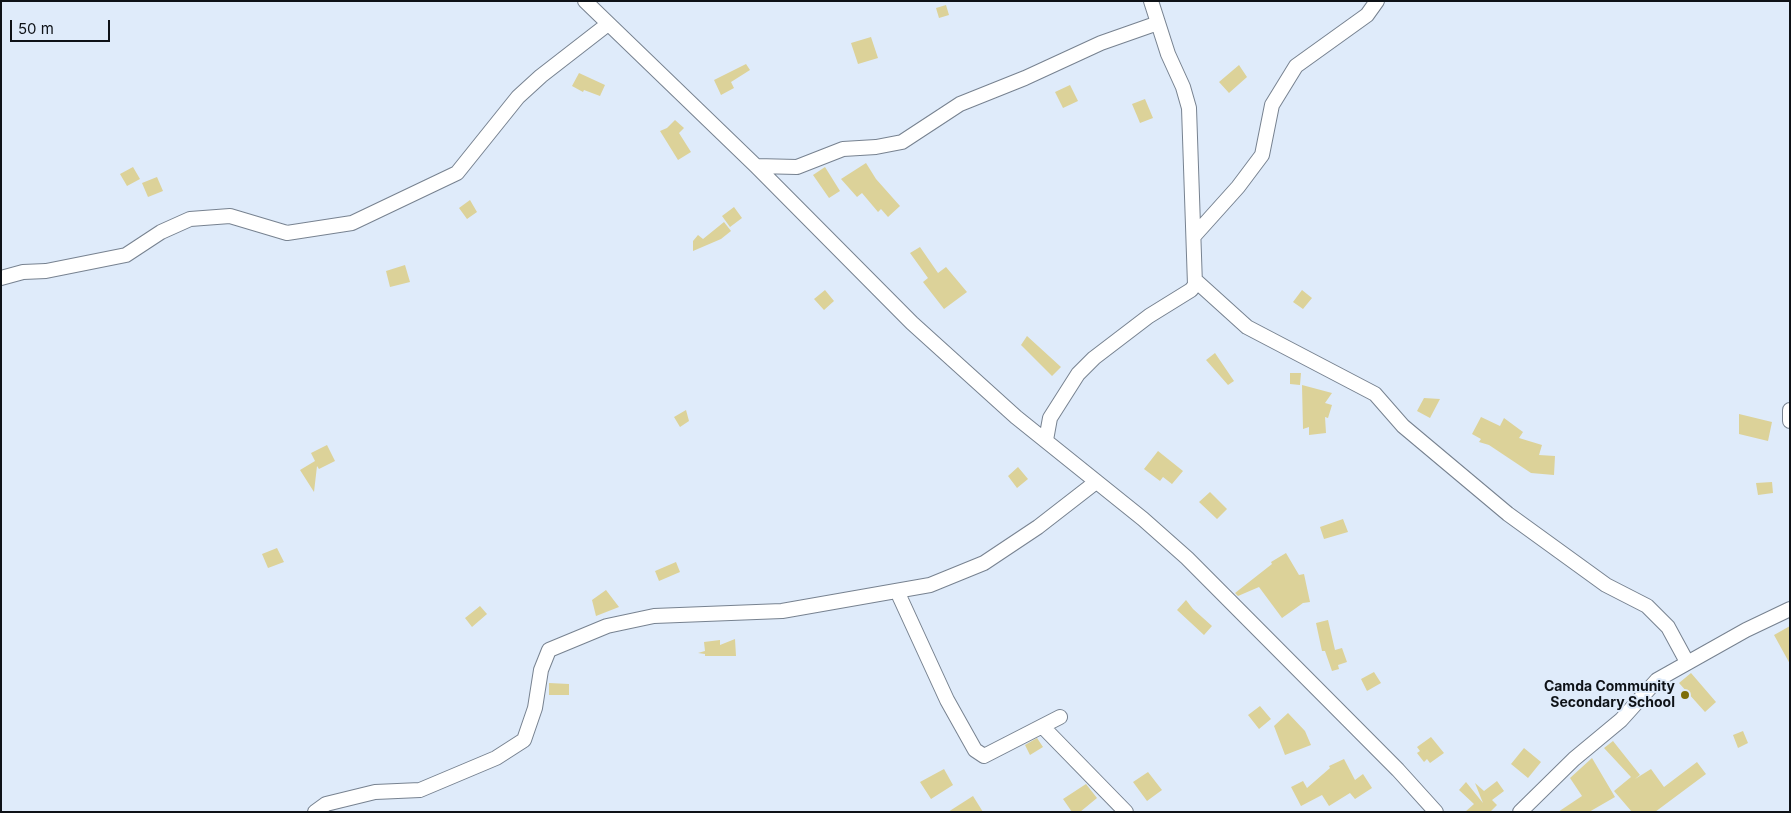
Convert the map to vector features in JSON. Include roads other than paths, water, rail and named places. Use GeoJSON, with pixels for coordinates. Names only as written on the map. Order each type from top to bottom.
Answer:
{"type":"FeatureCollection","features":[{"type":"Feature","properties":{"kind":"street"},"geometry":{"type":"LineString","coordinates":[[585,1],[756,166],[912,323],[970,377],[1187,558],[1398,770],[1436,812]]}},
{"type":"Feature","properties":{"kind":"street"},"geometry":{"type":"LineString","coordinates":[[1046,440],[1050,418],[1078,374],[1094,358],[1150,316],[1191,290],[1195,285],[1188,108],[1183,87],[1168,54],[1151,1]]}},
{"type":"Feature","properties":{"kind":"street"},"geometry":{"type":"LineString","coordinates":[[1194,236],[1238,187],[1262,155],[1272,105],[1296,66],[1367,15],[1377,1]]}},
{"type":"Feature","properties":{"kind":"street"},"geometry":{"type":"LineString","coordinates":[[756,166],[797,167],[843,149],[876,147],[902,142],[960,104],[1025,78],[1101,44],[1158,23]]}},
{"type":"Feature","properties":{"kind":"street"},"geometry":{"type":"LineString","coordinates":[[1,278],[23,272],[46,271],[126,255],[161,232],[190,218],[230,216],[287,233],[352,223],[457,172],[518,97],[541,76],[608,24]]}},
{"type":"Feature","properties":{"kind":"street"},"geometry":{"type":"LineString","coordinates":[[1195,280],[1247,327],[1375,394],[1403,426],[1508,514],[1606,585],[1648,606],[1668,627],[1687,662]]}},
{"type":"Feature","properties":{"kind":"street"},"geometry":{"type":"LineString","coordinates":[[1790,410],[1790,420]]}},
{"type":"Feature","properties":{"kind":"street"},"geometry":{"type":"LineString","coordinates":[[315,812],[326,804],[375,792],[420,790],[496,758],[524,740],[535,708],[541,670],[549,650],[607,626],[654,616],[782,611],[930,585],[984,563],[1038,527],[1096,482]]}},
{"type":"Feature","properties":{"kind":"street"},"geometry":{"type":"LineString","coordinates":[[897,591],[947,700],[975,750],[984,756],[1060,717]]}},
{"type":"Feature","properties":{"kind":"street"},"geometry":{"type":"LineString","coordinates":[[1520,812],[1574,759],[1622,720],[1657,680],[1687,662],[1790,609]]}},
{"type":"Feature","properties":{"kind":"street"},"geometry":{"type":"LineString","coordinates":[[1043,727],[1126,812]]}},
{"type":"Feature","properties":{"kind":"place","name":"Camda Community Secondary School"},"geometry":{"type":"Point","coordinates":[1685,695]}}]}
